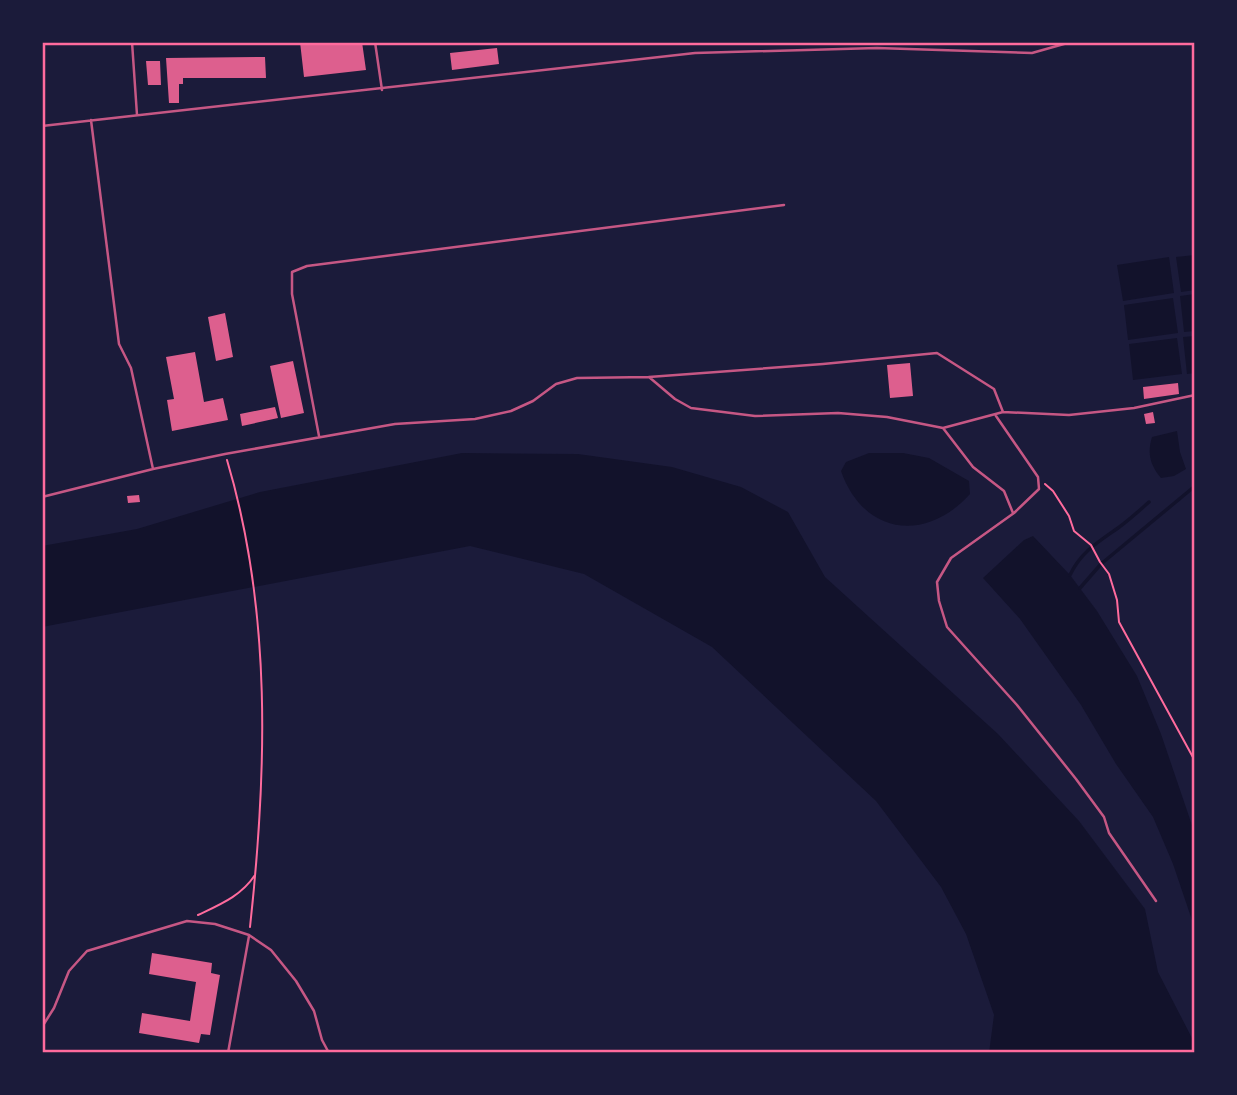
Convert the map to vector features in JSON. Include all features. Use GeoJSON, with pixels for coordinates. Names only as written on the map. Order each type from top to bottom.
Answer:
{"type":"FeatureCollection","features":[{"type":"Feature","properties":{"kind":"lane"},"geometry":{"type":"LineString","coordinates":[[132,42],[137,115]]}},
{"type":"Feature","properties":{"kind":"lane"},"geometry":{"type":"LineString","coordinates":[[375,42],[382,90]]}},
{"type":"Feature","properties":{"kind":"lane"},"geometry":{"type":"LineString","coordinates":[[42,126],[695,53],[877,48],[1032,53],[1072,42]]}},
{"type":"Feature","properties":{"kind":"lane"},"geometry":{"type":"LineString","coordinates":[[92,120],[119,344],[131,368],[152,469]]}},
{"type":"Feature","properties":{"kind":"lane"},"geometry":{"type":"LineString","coordinates":[[319,436],[292,294],[292,272],[307,266],[784,205]]}},
{"type":"Feature","properties":{"kind":"lane"},"geometry":{"type":"LineString","coordinates":[[42,497],[152,469],[319,436],[395,424],[475,419],[512,411],[533,401],[556,384],[577,377],[649,377],[937,353],[994,389],[1003,412]]}},
{"type":"Feature","properties":{"kind":"lane"},"geometry":{"type":"LineString","coordinates":[[649,377],[691,408],[755,416],[838,412],[887,417],[943,428],[1003,412],[1069,415],[1134,408],[1195,395]]}},
{"type":"Feature","properties":{"kind":"lane"},"geometry":{"type":"LineString","coordinates":[[996,416],[1038,477],[1039,489],[1014,513],[951,558],[937,582],[939,601],[947,627],[1017,705],[1076,779],[1104,817],[1108,833],[1156,901]]}},
{"type":"Feature","properties":{"kind":"lane"},"geometry":{"type":"LineString","coordinates":[[943,428],[973,467],[1004,491],[1014,513]]}},
{"type":"Feature","properties":{"kind":"lane"},"geometry":{"type":"LineString","coordinates":[[42,1027],[54,1008],[69,971],[86,951],[187,921],[215,925],[249,935],[271,950],[296,981],[314,1011],[322,1040],[329,1053]]}},
{"type":"Feature","properties":{"kind":"lane"},"geometry":{"type":"LineString","coordinates":[[228,1053],[249,935]]}},
{"type":"Feature","properties":{"kind":"path"},"geometry":{"type":"LineString","coordinates":[[225,454],[235,488],[256,593],[263,717],[256,874],[249,935]]}},
{"type":"Feature","properties":{"kind":"path"},"geometry":{"type":"LineString","coordinates":[[1038,477],[1053,491],[1069,516],[1074,531],[1091,545],[1113,583],[1119,622],[1195,761]]}},
{"type":"Feature","properties":{"kind":"path"},"geometry":{"type":"LineString","coordinates":[[187,921],[233,898],[247,887],[256,874]]}},
{"type":"Feature","properties":{"kind":"shaded area"},"geometry":{"type":"Polygon","coordinates":[[[1195,255],[1195,290],[1181,292],[1176,257],[1195,255]]]}},
{"type":"Feature","properties":{"kind":"shaded area"},"geometry":{"type":"Polygon","coordinates":[[[1169,257],[1174,293],[1123,301],[1117,265],[1169,257]]]}},
{"type":"Feature","properties":{"kind":"shaded area"},"geometry":{"type":"Polygon","coordinates":[[[1195,294],[1195,331],[1184,332],[1180,296],[1195,294]]]}},
{"type":"Feature","properties":{"kind":"shaded area"},"geometry":{"type":"Polygon","coordinates":[[[1173,298],[1178,333],[1128,340],[1124,305],[1173,298]]]}},
{"type":"Feature","properties":{"kind":"shaded area"},"geometry":{"type":"Polygon","coordinates":[[[1195,336],[1195,373],[1187,374],[1183,337],[1195,336]]]}},
{"type":"Feature","properties":{"kind":"shaded area"},"geometry":{"type":"Polygon","coordinates":[[[1177,338],[1182,374],[1133,380],[1129,344],[1177,338]]]}},
{"type":"Feature","properties":{"kind":"shaded area"},"geometry":{"type":"Polygon","coordinates":[[[1177,431],[1186,469],[1174,476],[1161,478],[1150,459],[1152,437],[1177,431]]]}},
{"type":"Feature","properties":{"kind":"shaded area"},"geometry":{"type":"Polygon","coordinates":[[[462,453],[578,454],[672,467],[741,487],[788,512],[825,577],[998,734],[1079,821],[1145,909],[1158,972],[1195,1044],[1195,1053],[989,1053],[994,1015],[966,934],[941,887],[876,801],[712,647],[584,574],[470,546],[42,627],[42,546],[137,529],[260,492],[462,453]]]}},
{"type":"Feature","properties":{"kind":"shaded area"},"geometry":{"type":"Polygon","coordinates":[[[869,453],[903,453],[929,458],[969,481],[970,494],[952,510],[934,520],[915,525],[897,525],[880,519],[864,508],[851,492],[841,471],[846,462],[869,453]]]}},
{"type":"Feature","properties":{"kind":"shaded area"},"geometry":{"type":"Polygon","coordinates":[[[1033,536],[1070,575],[1097,611],[1137,676],[1161,734],[1195,834],[1195,929],[1173,864],[1153,817],[1116,764],[1081,705],[1020,619],[983,578],[1024,540],[1033,536]]]}},
{"type":"Feature","properties":{"kind":"building"},"geometry":{"type":"Polygon","coordinates":[[[300,42],[362,42],[366,70],[304,77],[300,42]]]}},
{"type":"Feature","properties":{"kind":"building"},"geometry":{"type":"Polygon","coordinates":[[[497,48],[499,64],[452,70],[450,53],[497,48]]]}},
{"type":"Feature","properties":{"kind":"building"},"geometry":{"type":"Polygon","coordinates":[[[265,57],[266,78],[183,78],[183,84],[179,84],[179,103],[169,103],[166,58],[265,57]]]}},
{"type":"Feature","properties":{"kind":"building"},"geometry":{"type":"Polygon","coordinates":[[[146,61],[160,61],[161,85],[148,85],[146,61]]]}},
{"type":"Feature","properties":{"kind":"building"},"geometry":{"type":"Polygon","coordinates":[[[225,313],[233,357],[216,361],[208,317],[225,313]]]}},
{"type":"Feature","properties":{"kind":"building"},"geometry":{"type":"Polygon","coordinates":[[[195,352],[204,402],[223,398],[228,420],[172,431],[167,400],[174,399],[166,357],[195,352]]]}},
{"type":"Feature","properties":{"kind":"building"},"geometry":{"type":"Polygon","coordinates":[[[293,361],[304,413],[281,418],[270,366],[293,361]]]}},
{"type":"Feature","properties":{"kind":"building"},"geometry":{"type":"Polygon","coordinates":[[[910,363],[913,396],[890,398],[887,365],[910,363]]]}},
{"type":"Feature","properties":{"kind":"building"},"geometry":{"type":"Polygon","coordinates":[[[1178,383],[1179,394],[1144,399],[1143,387],[1178,383]]]}},
{"type":"Feature","properties":{"kind":"building"},"geometry":{"type":"Polygon","coordinates":[[[275,407],[278,418],[242,426],[240,414],[275,407]]]}},
{"type":"Feature","properties":{"kind":"building"},"geometry":{"type":"Polygon","coordinates":[[[1153,412],[1155,423],[1146,424],[1144,414],[1153,412]]]}},
{"type":"Feature","properties":{"kind":"building"},"geometry":{"type":"Polygon","coordinates":[[[139,495],[140,502],[128,503],[127,496],[139,495]]]}},
{"type":"Feature","properties":{"kind":"building"},"geometry":{"type":"Polygon","coordinates":[[[152,953],[212,963],[211,973],[220,975],[210,1035],[201,1034],[199,1043],[139,1033],[142,1013],[190,1021],[196,982],[149,974],[152,953]]]}},
{"type":"Feature","properties":{"kind":"waterway"},"geometry":{"type":"LineString","coordinates":[[1080,588],[1101,564],[1195,486]]}},
{"type":"Feature","properties":{"kind":"waterway"},"geometry":{"type":"LineString","coordinates":[[1070,575],[1079,560],[1091,548],[1149,502]]}}]}
